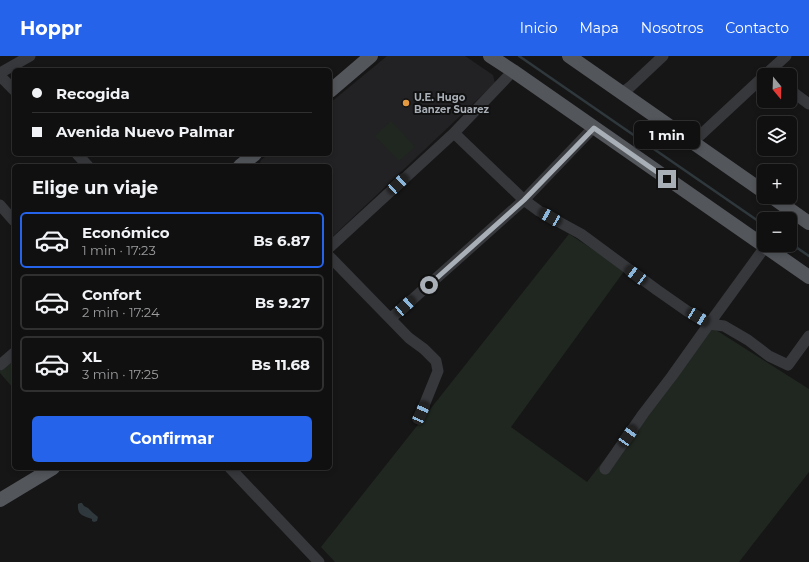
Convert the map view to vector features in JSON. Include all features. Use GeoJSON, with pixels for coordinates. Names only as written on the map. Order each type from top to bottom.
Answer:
{"type":"FeatureCollection","features":[{"type":"Feature","properties":{"kind":"main road"},"geometry":{"type":"LineString","coordinates":[[332,89],[372,56]]}},
{"type":"Feature","properties":{"kind":"main road"},"geometry":{"type":"LineString","coordinates":[[490,56],[757,241]]}},
{"type":"Feature","properties":{"kind":"main road"},"geometry":{"type":"LineString","coordinates":[[569,56],[757,187]]}},
{"type":"Feature","properties":{"kind":"main road"},"geometry":{"type":"LineString","coordinates":[[782,204],[809,223]]}},
{"type":"Feature","properties":{"kind":"main road"},"geometry":{"type":"LineString","coordinates":[[772,252],[809,277]]}},
{"type":"Feature","properties":{"kind":"main road"},"geometry":{"type":"LineString","coordinates":[[0,500],[50,470]]}},
{"type":"Feature","properties":{"kind":"street"},"geometry":{"type":"LineString","coordinates":[[12,88],[0,74],[30,56]]}},
{"type":"Feature","properties":{"kind":"street"},"geometry":{"type":"LineString","coordinates":[[622,93],[663,56]]}},
{"type":"Feature","properties":{"kind":"street"},"geometry":{"type":"LineString","coordinates":[[774,68],[786,56]]}},
{"type":"Feature","properties":{"kind":"street"},"geometry":{"type":"LineString","coordinates":[[332,245],[454,132],[513,71]]}},
{"type":"Feature","properties":{"kind":"street"},"geometry":{"type":"LineString","coordinates":[[693,142],[757,84]]}},
{"type":"Feature","properties":{"kind":"street"},"geometry":{"type":"LineString","coordinates":[[797,95],[809,104]]}},
{"type":"Feature","properties":{"kind":"street"},"geometry":{"type":"LineString","coordinates":[[391,318],[524,200],[594,128]]}},
{"type":"Feature","properties":{"kind":"street"},"geometry":{"type":"LineString","coordinates":[[454,132],[524,200],[539,211],[581,234],[657,290],[708,324],[724,326],[748,340],[769,356],[788,366],[809,336]]}},
{"type":"Feature","properties":{"kind":"street"},"geometry":{"type":"LineString","coordinates":[[79,156],[86,164]]}},
{"type":"Feature","properties":{"kind":"street"},"geometry":{"type":"LineString","coordinates":[[0,205],[12,219]]}},
{"type":"Feature","properties":{"kind":"street"},"geometry":{"type":"LineString","coordinates":[[605,469],[643,414],[761,252]]}},
{"type":"Feature","properties":{"kind":"street"},"geometry":{"type":"LineString","coordinates":[[332,259],[409,338],[424,349],[436,362],[438,371],[421,413]]}},
{"type":"Feature","properties":{"kind":"street"},"geometry":{"type":"LineString","coordinates":[[0,366],[12,355]]}},
{"type":"Feature","properties":{"kind":"street"},"geometry":{"type":"LineString","coordinates":[[232,470],[319,562]]}},
{"type":"Feature","properties":{"kind":"shaded area"},"geometry":{"type":"Polygon","coordinates":[[[387,56],[465,56],[493,75],[495,83],[332,237],[332,164],[260,164],[261,160],[266,156],[332,156],[332,101],[387,56]]]}},
{"type":"Feature","properties":{"kind":"shaded area"},"geometry":{"type":"Polygon","coordinates":[[[391,121],[415,147],[399,161],[375,136],[391,121]]]}},
{"type":"Feature","properties":{"kind":"shaded area"},"geometry":{"type":"Polygon","coordinates":[[[569,234],[625,270],[511,427],[587,482],[708,325],[809,389],[809,472],[739,562],[335,562],[321,547],[569,234]]]}},
{"type":"Feature","properties":{"kind":"shaded area"},"geometry":{"type":"Polygon","coordinates":[[[12,360],[12,387],[0,373],[0,371],[12,360]]]}},
{"type":"Feature","properties":{"kind":"shaded area"},"geometry":{"type":"Polygon","coordinates":[[[82,503],[98,517],[97,521],[92,521],[92,519],[83,516],[78,511],[78,504],[82,503]]]}},
{"type":"Feature","properties":{"kind":"waterway"},"geometry":{"type":"LineString","coordinates":[[519,56],[757,220]]}},
{"type":"Feature","properties":{"kind":"waterway"},"geometry":{"type":"LineString","coordinates":[[797,248],[809,256]]}},
{"type":"Feature","properties":{"kind":"place","name":"U.E. Hugo Banzer Suarez"},"geometry":{"type":"Point","coordinates":[406,103]}},
{"type":"Feature","properties":{"kind":"route"},"geometry":{"type":"LineString","coordinates":[[429,285],[524,200],[594,128],[667,179]]}}]}
